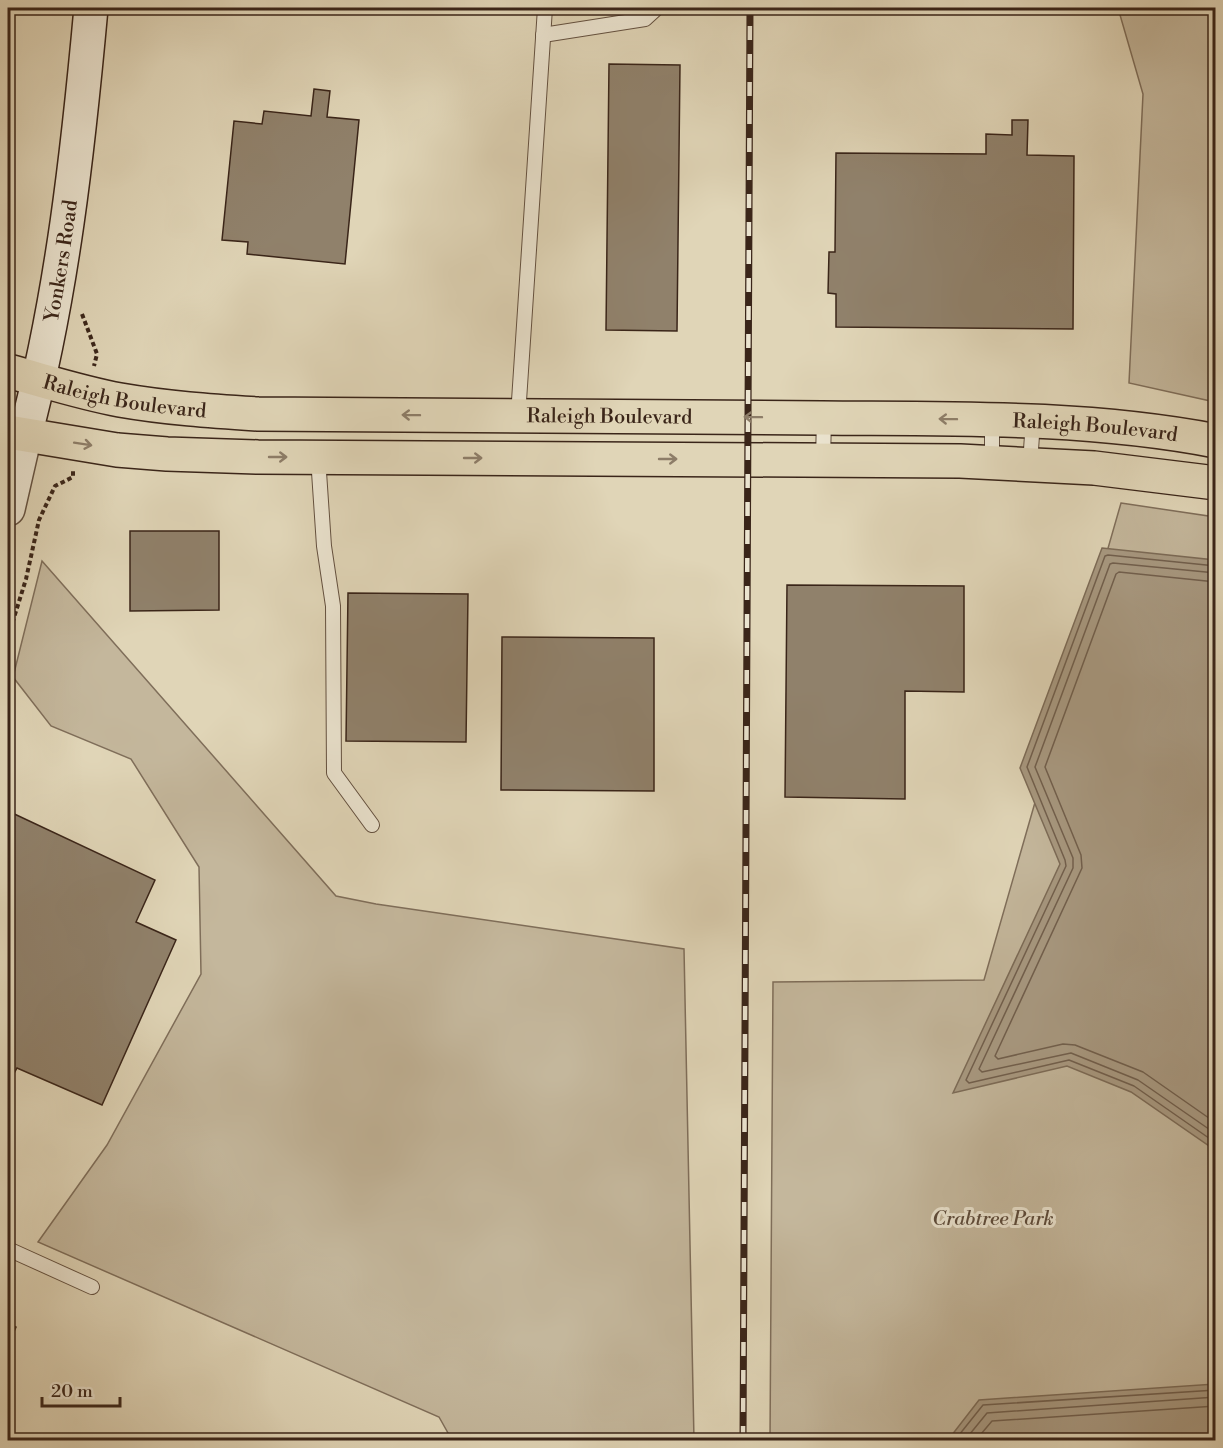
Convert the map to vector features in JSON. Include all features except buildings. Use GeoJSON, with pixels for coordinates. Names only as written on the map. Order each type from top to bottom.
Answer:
{"type":"FeatureCollection","features":[{"type":"Feature","properties":{"kind":"main road","name":"Yonkers Road"},"geometry":{"type":"LineString","coordinates":[[8,509],[16,434],[40,380],[81,128],[91,8]]}},
{"type":"Feature","properties":{"kind":"main road","name":"Raleigh Boulevard"},"geometry":{"type":"LineString","coordinates":[[8,371],[117,400],[165,407],[258,414],[992,420],[1104,426],[1215,441]]}},
{"type":"Feature","properties":{"kind":"main road","name":"Raleigh Boulevard"},"geometry":{"type":"LineString","coordinates":[[16,434],[117,450],[167,454],[992,462],[1094,468],[1215,483]]}},
{"type":"Feature","properties":{"kind":"lane"},"geometry":{"type":"LineString","coordinates":[[518,416],[545,8]]}},
{"type":"Feature","properties":{"kind":"lane"},"geometry":{"type":"LineString","coordinates":[[543,35],[645,19],[657,8]]}},
{"type":"Feature","properties":{"kind":"lane"},"geometry":{"type":"LineString","coordinates":[[823,460],[824,418]]}},
{"type":"Feature","properties":{"kind":"lane"},"geometry":{"type":"LineString","coordinates":[[992,420],[992,462]]}},
{"type":"Feature","properties":{"kind":"lane"},"geometry":{"type":"LineString","coordinates":[[1030,464],[1033,422]]}},
{"type":"Feature","properties":{"kind":"lane"},"geometry":{"type":"LineString","coordinates":[[318,457],[324,546],[333,606],[334,773],[372,825]]}},
{"type":"Feature","properties":{"kind":"lane"},"geometry":{"type":"LineString","coordinates":[[8,1249],[92,1287]]}},
{"type":"Feature","properties":{"kind":"path"},"geometry":{"type":"LineString","coordinates":[[92,342],[97,354]]}},
{"type":"Feature","properties":{"kind":"path"},"geometry":{"type":"LineString","coordinates":[[8,637],[26,579],[39,520],[55,486],[73,477]]}},
{"type":"Feature","properties":{"kind":"green space"},"geometry":{"type":"Polygon","coordinates":[[[1118,8],[1215,8],[1215,402],[1129,383],[1143,94],[1118,8]]]}},
{"type":"Feature","properties":{"kind":"green space","name":"Crabtree Park"},"geometry":{"type":"Polygon","coordinates":[[[1121,503],[1215,517],[1215,1440],[770,1440],[773,982],[984,980],[1121,503]]]}},
{"type":"Feature","properties":{"kind":"green space"},"geometry":{"type":"Polygon","coordinates":[[[42,561],[336,896],[376,904],[684,949],[694,1440],[452,1440],[439,1417],[38,1242],[107,1145],[201,974],[199,867],[131,759],[51,726],[13,677],[42,561]]]}},
{"type":"Feature","properties":{"kind":"water"},"geometry":{"type":"Polygon","coordinates":[[[1102,548],[1215,560],[1215,1150],[1131,1092],[1067,1066],[953,1093],[1060,864],[1020,768],[1102,548]]]}},
{"type":"Feature","properties":{"kind":"water"},"geometry":{"type":"Polygon","coordinates":[[[1215,1384],[1215,1440],[948,1440],[979,1400],[1215,1384]]]}},
{"type":"Feature","properties":{"kind":"railway"},"geometry":{"type":"LineString","coordinates":[[743,1440],[750,8]]}}]}
